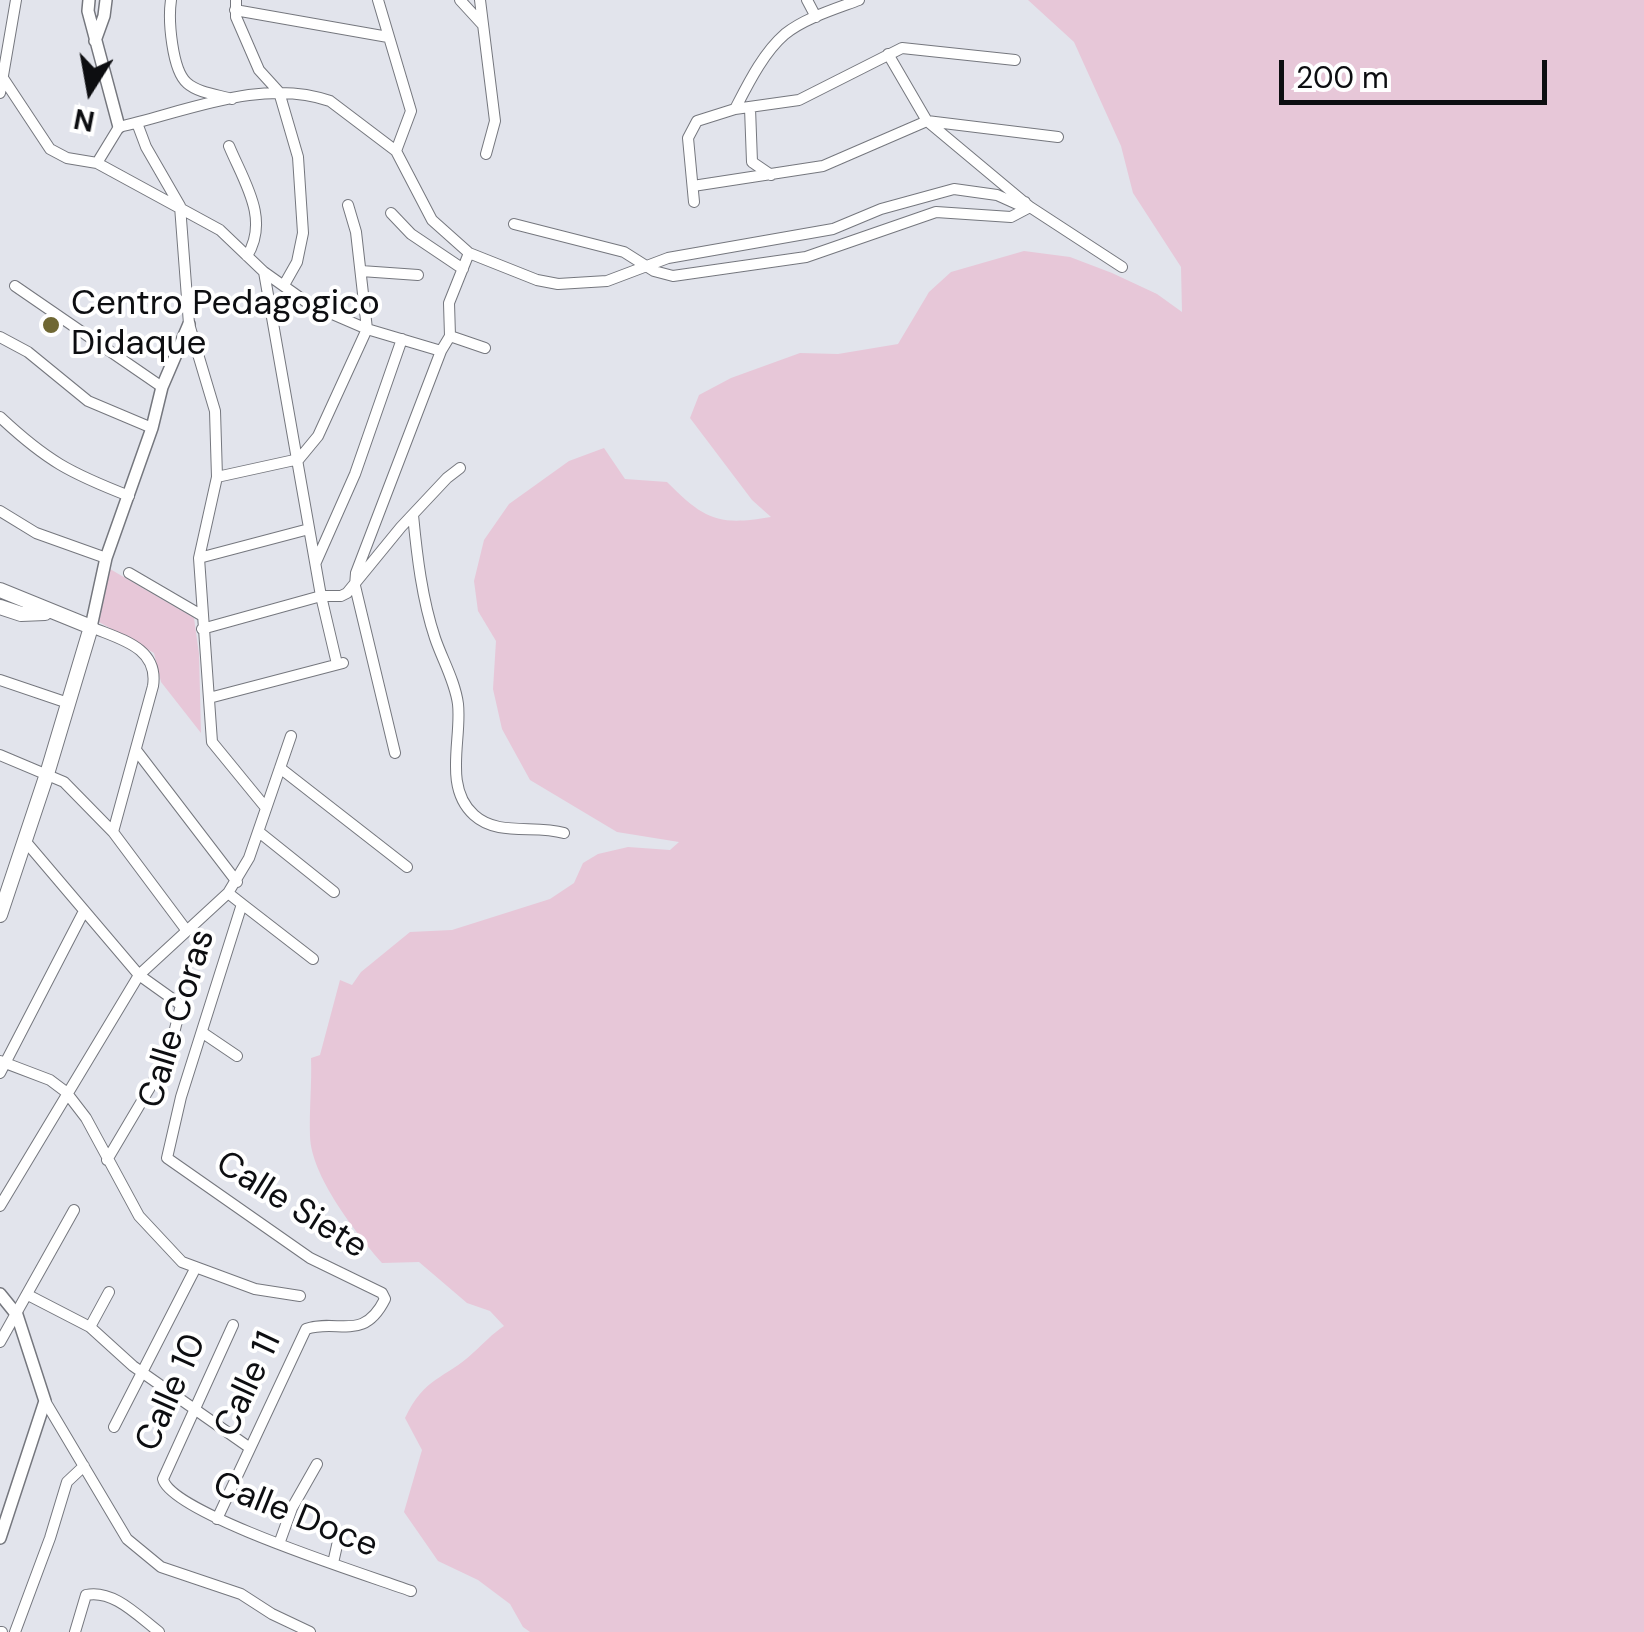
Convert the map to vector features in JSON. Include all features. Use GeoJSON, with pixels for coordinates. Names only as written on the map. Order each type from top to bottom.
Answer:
{"type":"FeatureCollection","features":[{"type":"Feature","properties":{"kind":"main road"},"geometry":{"type":"LineString","coordinates":[[0,590],[90,627],[26,842],[0,915]]}},
{"type":"Feature","properties":{"kind":"main road"},"geometry":{"type":"LineString","coordinates":[[0,607],[21,614],[51,613]]}},
{"type":"Feature","properties":{"kind":"street"},"geometry":{"type":"LineString","coordinates":[[0,93],[16,0]]}},
{"type":"Feature","properties":{"kind":"street"},"geometry":{"type":"LineString","coordinates":[[89,0],[95,41],[119,126],[97,163]]}},
{"type":"Feature","properties":{"kind":"street"},"geometry":{"type":"LineString","coordinates":[[95,41],[106,0]]}},
{"type":"Feature","properties":{"kind":"street"},"geometry":{"type":"LineString","coordinates":[[171,0],[170,36],[184,80],[192,87],[233,99]]}},
{"type":"Feature","properties":{"kind":"street"},"geometry":{"type":"LineString","coordinates":[[378,0],[411,111],[396,152]]}},
{"type":"Feature","properties":{"kind":"street"},"geometry":{"type":"LineString","coordinates":[[460,0],[483,25]]}},
{"type":"Feature","properties":{"kind":"street"},"geometry":{"type":"LineString","coordinates":[[480,0],[495,122],[486,154]]}},
{"type":"Feature","properties":{"kind":"street"},"geometry":{"type":"LineString","coordinates":[[807,0],[816,17]]}},
{"type":"Feature","properties":{"kind":"street"},"geometry":{"type":"LineString","coordinates":[[736,109],[752,76],[784,34],[859,0]]}},
{"type":"Feature","properties":{"kind":"street"},"geometry":{"type":"LineString","coordinates":[[236,5],[388,37]]}},
{"type":"Feature","properties":{"kind":"street"},"geometry":{"type":"LineString","coordinates":[[236,5],[259,70],[279,92],[298,158],[302,233],[297,262],[284,285]]}},
{"type":"Feature","properties":{"kind":"street"},"geometry":{"type":"LineString","coordinates":[[694,202],[688,138],[697,121],[736,109],[799,100],[902,48],[1015,60]]}},
{"type":"Feature","properties":{"kind":"street"},"geometry":{"type":"LineString","coordinates":[[888,54],[927,121],[1028,205],[1122,267]]}},
{"type":"Feature","properties":{"kind":"street"},"geometry":{"type":"LineString","coordinates":[[3,78],[50,149],[67,158],[97,163],[180,206],[220,230],[264,272],[310,304],[367,330],[441,351]]}},
{"type":"Feature","properties":{"kind":"street"},"geometry":{"type":"LineString","coordinates":[[119,126],[279,92],[330,101],[396,152],[432,220],[469,253],[536,280],[558,284],[607,282],[668,258],[833,229],[954,189],[1028,205]]}},
{"type":"Feature","properties":{"kind":"street"},"geometry":{"type":"LineString","coordinates":[[750,108],[752,162],[772,175]]}},
{"type":"Feature","properties":{"kind":"street"},"geometry":{"type":"LineString","coordinates":[[693,186],[824,166],[927,121],[1058,137]]}},
{"type":"Feature","properties":{"kind":"street"},"geometry":{"type":"LineString","coordinates":[[137,123],[146,147],[180,206],[189,324],[216,411],[217,477],[199,558],[212,742],[266,808]]}},
{"type":"Feature","properties":{"kind":"street"},"geometry":{"type":"LineString","coordinates":[[229,146],[256,211],[256,240],[247,256]]}},
{"type":"Feature","properties":{"kind":"street"},"geometry":{"type":"LineString","coordinates":[[217,477],[299,460],[318,436],[367,330],[354,218],[348,204]]}},
{"type":"Feature","properties":{"kind":"street"},"geometry":{"type":"LineString","coordinates":[[514,224],[624,252],[643,268],[672,276],[806,257],[936,212],[1010,217],[1028,205]]}},
{"type":"Feature","properties":{"kind":"street"},"geometry":{"type":"LineString","coordinates":[[391,212],[411,234],[463,269]]}},
{"type":"Feature","properties":{"kind":"street"},"geometry":{"type":"LineString","coordinates":[[762,243],[766,262]]}},
{"type":"Feature","properties":{"kind":"street"},"geometry":{"type":"LineString","coordinates":[[394,753],[355,586],[358,564],[450,336],[448,311],[469,253]]}},
{"type":"Feature","properties":{"kind":"street"},"geometry":{"type":"LineString","coordinates":[[361,271],[418,274]]}},
{"type":"Feature","properties":{"kind":"street"},"geometry":{"type":"LineString","coordinates":[[209,698],[340,663],[320,596],[264,272]]}},
{"type":"Feature","properties":{"kind":"street"},"geometry":{"type":"LineString","coordinates":[[14,286],[162,387]]}},
{"type":"Feature","properties":{"kind":"street"},"geometry":{"type":"LineString","coordinates":[[113,832],[153,686],[152,662],[127,642],[90,627],[106,558],[152,428],[162,387],[189,324]]}},
{"type":"Feature","properties":{"kind":"street"},"geometry":{"type":"LineString","coordinates":[[450,336],[485,348]]}},
{"type":"Feature","properties":{"kind":"street"},"geometry":{"type":"LineString","coordinates":[[0,337],[28,352],[88,402],[152,428]]}},
{"type":"Feature","properties":{"kind":"street"},"geometry":{"type":"LineString","coordinates":[[316,563],[355,474],[402,339]]}},
{"type":"Feature","properties":{"kind":"street"},"geometry":{"type":"LineString","coordinates":[[0,417],[62,468],[129,496]]}},
{"type":"Feature","properties":{"kind":"street"},"geometry":{"type":"LineString","coordinates":[[202,629],[320,596],[341,596],[355,586],[413,515],[460,468]]}},
{"type":"Feature","properties":{"kind":"street"},"geometry":{"type":"LineString","coordinates":[[0,511],[36,533],[106,558]]}},
{"type":"Feature","properties":{"kind":"street"},"geometry":{"type":"LineString","coordinates":[[413,515],[418,562],[434,634],[457,700],[454,765],[463,800],[482,822],[564,833]]}},
{"type":"Feature","properties":{"kind":"street"},"geometry":{"type":"LineString","coordinates":[[199,558],[308,529]]}},
{"type":"Feature","properties":{"kind":"street"},"geometry":{"type":"LineString","coordinates":[[128,573],[201,615]]}},
{"type":"Feature","properties":{"kind":"street"},"geometry":{"type":"LineString","coordinates":[[0,680],[68,703]]}},
{"type":"Feature","properties":{"kind":"street","name":"Calle Coras"},"geometry":{"type":"LineString","coordinates":[[167,1158],[181,1097],[242,904],[228,893],[237,882],[259,832],[291,736]]}},
{"type":"Feature","properties":{"kind":"street"},"geometry":{"type":"LineString","coordinates":[[136,750],[237,882]]}},
{"type":"Feature","properties":{"kind":"street"},"geometry":{"type":"LineString","coordinates":[[0,755],[64,782],[113,832],[187,931]]}},
{"type":"Feature","properties":{"kind":"street"},"geometry":{"type":"LineString","coordinates":[[280,768],[408,868]]}},
{"type":"Feature","properties":{"kind":"street"},"geometry":{"type":"LineString","coordinates":[[259,832],[334,892]]}},
{"type":"Feature","properties":{"kind":"street"},"geometry":{"type":"LineString","coordinates":[[26,842],[139,975]]}},
{"type":"Feature","properties":{"kind":"street"},"geometry":{"type":"LineString","coordinates":[[0,1206],[139,975],[228,893]]}},
{"type":"Feature","properties":{"kind":"street"},"geometry":{"type":"LineString","coordinates":[[242,904],[313,959]]}},
{"type":"Feature","properties":{"kind":"street"},"geometry":{"type":"LineString","coordinates":[[84,912],[2,1065],[50,1080],[66,1092],[86,1118],[139,1216],[182,1262],[255,1289],[300,1296]]}},
{"type":"Feature","properties":{"kind":"street","name":"Calle Coras"},"geometry":{"type":"LineString","coordinates":[[106,1160],[168,1057],[181,1004],[139,975]]}},
{"type":"Feature","properties":{"kind":"street"},"geometry":{"type":"LineString","coordinates":[[203,1034],[237,1056]]}},
{"type":"Feature","properties":{"kind":"street","name":"Calle Siete"},"geometry":{"type":"LineString","coordinates":[[167,1158],[310,1258],[382,1292],[382,1306],[360,1327],[316,1325],[306,1329]]}},
{"type":"Feature","properties":{"kind":"street"},"geometry":{"type":"LineString","coordinates":[[0,1342],[74,1210]]}},
{"type":"Feature","properties":{"kind":"street"},"geometry":{"type":"LineString","coordinates":[[114,1427],[195,1269]]}},
{"type":"Feature","properties":{"kind":"street"},"geometry":{"type":"LineString","coordinates":[[90,1327],[110,1292]]}},
{"type":"Feature","properties":{"kind":"street"},"geometry":{"type":"LineString","coordinates":[[0,1294],[17,1315],[45,1401],[127,1539],[160,1567],[241,1594],[310,1632]]}},
{"type":"Feature","properties":{"kind":"street"},"geometry":{"type":"LineString","coordinates":[[28,1295],[90,1327],[143,1373],[250,1448]]}},
{"type":"Feature","properties":{"kind":"street","name":"Calle 10"},"geometry":{"type":"LineString","coordinates":[[164,1484],[233,1324]]}},
{"type":"Feature","properties":{"kind":"street","name":"Calle 11"},"geometry":{"type":"LineString","coordinates":[[217,1519],[306,1329]]}},
{"type":"Feature","properties":{"kind":"street"},"geometry":{"type":"LineString","coordinates":[[0,1538],[5,1505],[45,1401]]}},
{"type":"Feature","properties":{"kind":"street"},"geometry":{"type":"LineString","coordinates":[[279,1544],[292,1508],[317,1464]]}},
{"type":"Feature","properties":{"kind":"street"},"geometry":{"type":"LineString","coordinates":[[15,1632],[66,1482],[84,1466]]}},
{"type":"Feature","properties":{"kind":"street","name":"Calle Doce"},"geometry":{"type":"LineString","coordinates":[[164,1484],[217,1519],[411,1591]]}},
{"type":"Feature","properties":{"kind":"street"},"geometry":{"type":"LineString","coordinates":[[330,1530],[338,1540],[333,1563]]}},
{"type":"Feature","properties":{"kind":"street"},"geometry":{"type":"LineString","coordinates":[[75,1632],[86,1596],[97,1593],[126,1607],[159,1632]]}},
{"type":"Feature","properties":{"kind":"shaded area"},"geometry":{"type":"Polygon","coordinates":[[[1028,0],[1644,0],[1644,1632],[530,1632],[510,1604],[478,1580],[438,1561],[404,1512],[422,1450],[405,1418],[412,1404],[428,1386],[504,1326],[490,1311],[467,1303],[419,1262],[382,1263],[326,1186],[310,1136],[311,1058],[320,1055],[340,980],[352,985],[361,972],[410,932],[452,930],[550,899],[574,883],[583,863],[598,854],[628,847],[670,850],[679,842],[617,832],[530,780],[502,729],[493,689],[496,641],[478,611],[474,581],[484,540],[509,504],[569,461],[604,448],[625,479],[667,482],[692,505],[713,517],[738,521],[771,517],[752,500],[690,418],[699,395],[731,378],[800,353],[838,354],[898,344],[929,292],[951,272],[1024,251],[1070,257],[1157,294],[1182,312],[1181,267],[1133,193],[1121,146],[1074,42],[1028,0]]]}},
{"type":"Feature","properties":{"kind":"shaded area"},"geometry":{"type":"Polygon","coordinates":[[[110,569],[194,618],[201,733],[161,682],[154,653],[99,622],[110,569]]]}},
{"type":"Feature","properties":{"kind":"place","name":"Centro Pedagogico Didaque"},"geometry":{"type":"Point","coordinates":[51,325]}}]}
